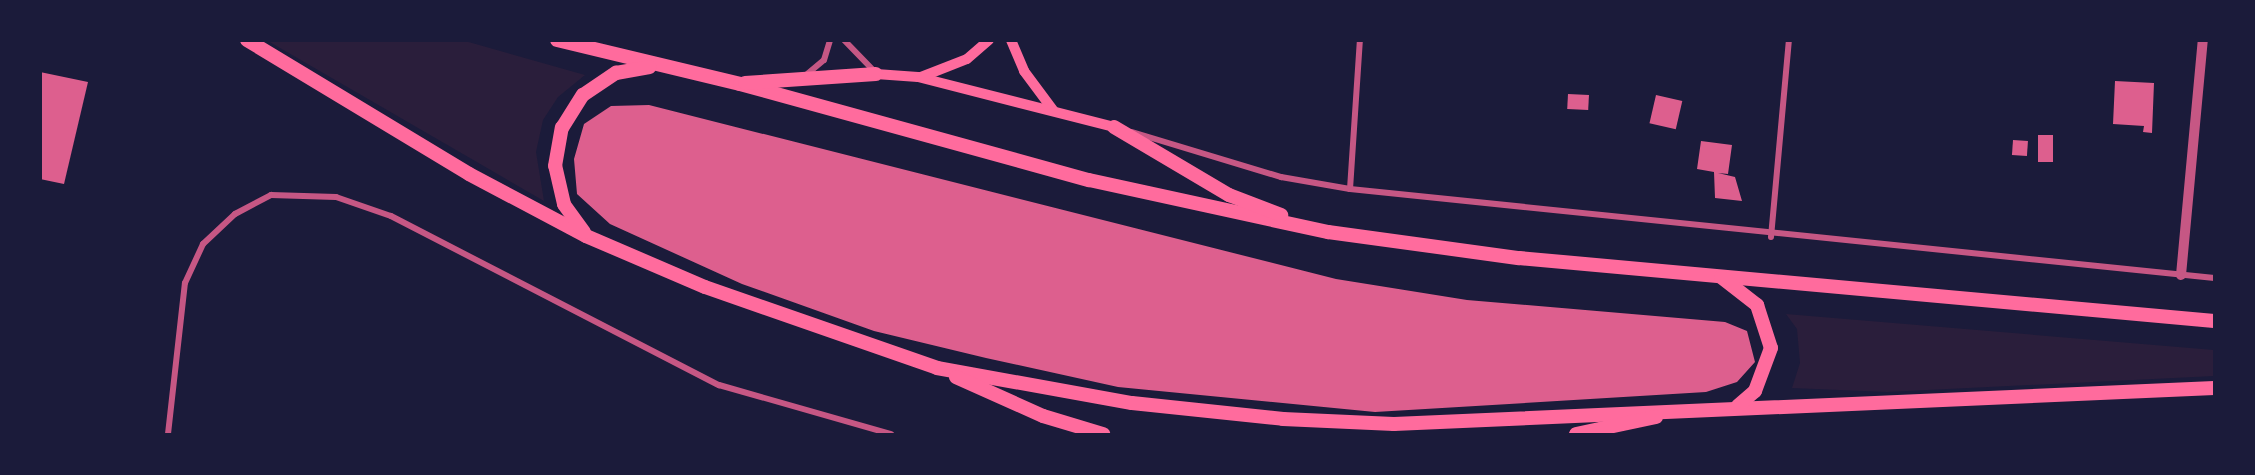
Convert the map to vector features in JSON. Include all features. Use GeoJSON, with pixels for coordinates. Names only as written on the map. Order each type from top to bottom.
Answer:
{"type":"FeatureCollection","features":[{"type":"Feature","properties":{"kind":"highway"},"geometry":{"type":"LineString","coordinates":[[247,40],[469,174],[586,236],[705,287],[937,368],[1043,416],[1103,435]]}},
{"type":"Feature","properties":{"kind":"highway"},"geometry":{"type":"LineString","coordinates":[[556,40],[655,66],[740,84],[1089,180],[1328,232],[1519,258],[2214,321]]}},
{"type":"Feature","properties":{"kind":"highway"},"geometry":{"type":"LineString","coordinates":[[586,236],[562,195],[555,166],[562,128],[592,89],[616,73],[655,66]]}},
{"type":"Feature","properties":{"kind":"highway"},"geometry":{"type":"LineString","coordinates":[[740,84],[806,75],[876,74]]}},
{"type":"Feature","properties":{"kind":"highway"},"geometry":{"type":"LineString","coordinates":[[1114,127],[1229,195],[1328,232]]}},
{"type":"Feature","properties":{"kind":"highway"},"geometry":{"type":"LineString","coordinates":[[1720,277],[1757,305],[1769,337],[1766,371],[1738,406]]}},
{"type":"Feature","properties":{"kind":"highway"},"geometry":{"type":"LineString","coordinates":[[937,368],[1132,403],[1283,419],[1394,424],[1738,406],[2214,388]]}},
{"type":"Feature","properties":{"kind":"highway"},"geometry":{"type":"LineString","coordinates":[[1576,435],[1695,408]]}},
{"type":"Feature","properties":{"kind":"main road"},"geometry":{"type":"LineString","coordinates":[[918,77],[968,59],[989,40]]}},
{"type":"Feature","properties":{"kind":"main road"},"geometry":{"type":"LineString","coordinates":[[1011,40],[1024,71],[1053,110]]}},
{"type":"Feature","properties":{"kind":"main road"},"geometry":{"type":"LineString","coordinates":[[876,74],[918,77],[1114,127]]}},
{"type":"Feature","properties":{"kind":"street"},"geometry":{"type":"LineString","coordinates":[[806,75],[824,60],[830,40]]}},
{"type":"Feature","properties":{"kind":"street"},"geometry":{"type":"LineString","coordinates":[[844,40],[876,74]]}},
{"type":"Feature","properties":{"kind":"street"},"geometry":{"type":"LineString","coordinates":[[1350,189],[1360,40]]}},
{"type":"Feature","properties":{"kind":"street"},"geometry":{"type":"LineString","coordinates":[[1771,237],[1789,40]]}},
{"type":"Feature","properties":{"kind":"street"},"geometry":{"type":"LineString","coordinates":[[2181,275],[2203,40]]}},
{"type":"Feature","properties":{"kind":"street"},"geometry":{"type":"LineString","coordinates":[[1114,127],[1281,177],[1350,189],[1771,237],[2214,278]]}},
{"type":"Feature","properties":{"kind":"street"},"geometry":{"type":"LineString","coordinates":[[168,435],[185,283],[203,244],[235,214],[271,195],[336,197],[391,216],[719,385],[891,435]]}},
{"type":"Feature","properties":{"kind":"shaded area"},"geometry":{"type":"Polygon","coordinates":[[[268,41],[465,41],[585,75],[558,97],[543,120],[536,152],[544,201],[268,41]]]}},
{"type":"Feature","properties":{"kind":"shaded area"},"geometry":{"type":"Polygon","coordinates":[[[1786,314],[2214,350],[2214,376],[1887,392],[1792,388],[1800,363],[1797,329],[1786,314]]]}},
{"type":"Feature","properties":{"kind":"building"},"geometry":{"type":"Polygon","coordinates":[[[40,72],[88,82],[64,184],[40,179],[40,72]]]}},
{"type":"Feature","properties":{"kind":"building"},"geometry":{"type":"Polygon","coordinates":[[[2115,81],[2154,83],[2152,133],[2143,132],[2144,126],[2113,124],[2115,81]]]}},
{"type":"Feature","properties":{"kind":"building"},"geometry":{"type":"Polygon","coordinates":[[[1568,94],[1589,95],[1588,110],[1567,109],[1568,94]]]}},
{"type":"Feature","properties":{"kind":"building"},"geometry":{"type":"Polygon","coordinates":[[[1656,95],[1682,101],[1676,129],[1649,123],[1656,95]]]}},
{"type":"Feature","properties":{"kind":"building"},"geometry":{"type":"Polygon","coordinates":[[[649,105],[1336,279],[1467,300],[1725,322],[1747,331],[1755,362],[1737,382],[1706,392],[1375,412],[1118,387],[986,358],[874,331],[742,284],[610,224],[577,194],[574,159],[584,124],[611,106],[649,105]]]}},
{"type":"Feature","properties":{"kind":"building"},"geometry":{"type":"Polygon","coordinates":[[[2038,135],[2053,135],[2053,162],[2038,162],[2038,135]]]}},
{"type":"Feature","properties":{"kind":"building"},"geometry":{"type":"Polygon","coordinates":[[[2013,140],[2028,141],[2027,156],[2012,155],[2013,140]]]}},
{"type":"Feature","properties":{"kind":"building"},"geometry":{"type":"Polygon","coordinates":[[[1701,141],[1732,145],[1728,174],[1718,173],[1735,177],[1742,201],[1715,198],[1714,172],[1697,169],[1701,141]]]}}]}
